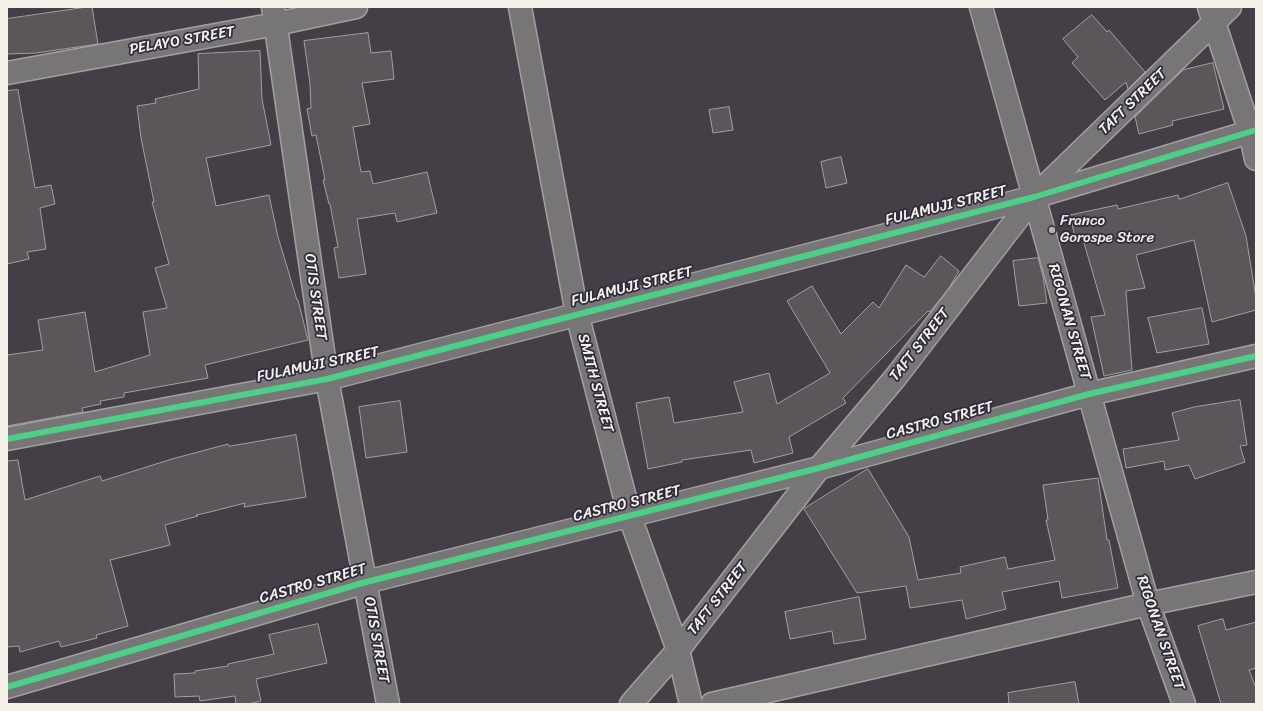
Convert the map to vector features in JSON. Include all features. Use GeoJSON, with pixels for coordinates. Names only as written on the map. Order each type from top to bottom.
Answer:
{"type":"FeatureCollection","features":[{"type":"Feature","properties":{"kind":"street","name":"PELAYO STREET"},"geometry":{"type":"LineString","coordinates":[[7,73],[275,16],[356,7]]}},
{"type":"Feature","properties":{"kind":"street","name":"SMITH STREET"},"geometry":{"type":"LineString","coordinates":[[520,7],[577,314],[630,517],[678,650],[691,704]]}},
{"type":"Feature","properties":{"kind":"street","name":"RIGONAN STREET"},"geometry":{"type":"LineString","coordinates":[[981,7],[1148,604],[1184,704]]}},
{"type":"Feature","properties":{"kind":"street","name":"TAFT STREET"},"geometry":{"type":"LineString","coordinates":[[631,704],[678,650],[819,468],[894,378],[1034,197],[1211,16],[1230,7]]}},
{"type":"Feature","properties":{"kind":"street","name":"OTIS STREET"},"geometry":{"type":"LineString","coordinates":[[275,16],[327,379],[388,704]]}},
{"type":"Feature","properties":{"kind":"street"},"geometry":{"type":"LineString","coordinates":[[1211,16],[1253,131],[1256,159]]}},
{"type":"Feature","properties":{"kind":"street","name":"FULAMUJI STREET"},"geometry":{"type":"LineString","coordinates":[[7,439],[327,379],[1034,197],[1253,131]]}},
{"type":"Feature","properties":{"kind":"street","name":"CASTRO STREET"},"geometry":{"type":"LineString","coordinates":[[7,687],[366,582],[630,517],[819,468],[1089,394],[1256,356]]}},
{"type":"Feature","properties":{"kind":"street"},"geometry":{"type":"LineString","coordinates":[[712,704],[1148,604],[1256,582]]}},
{"type":"Feature","properties":{"kind":"building"},"geometry":{"type":"Polygon","coordinates":[[[92,7],[98,44],[36,53],[7,54],[7,19],[92,7]]]}},
{"type":"Feature","properties":{"kind":"building"},"geometry":{"type":"Polygon","coordinates":[[[1092,15],[1107,32],[1109,30],[1145,72],[1128,89],[1126,82],[1105,100],[1072,63],[1078,57],[1063,39],[1092,15]]]}},
{"type":"Feature","properties":{"kind":"building"},"geometry":{"type":"Polygon","coordinates":[[[368,33],[371,53],[391,51],[394,79],[362,83],[370,124],[353,127],[361,172],[370,171],[373,184],[427,172],[437,213],[397,222],[395,213],[357,219],[366,274],[339,278],[334,248],[338,247],[330,204],[323,180],[325,180],[316,135],[312,136],[307,109],[311,108],[310,84],[304,41],[368,33]]]}},
{"type":"Feature","properties":{"kind":"building"},"geometry":{"type":"Polygon","coordinates":[[[260,51],[262,99],[271,145],[206,158],[216,206],[269,195],[278,237],[298,300],[308,340],[205,365],[208,378],[124,393],[124,397],[100,401],[101,404],[82,408],[83,412],[7,426],[7,355],[43,350],[38,320],[85,312],[95,372],[150,355],[143,312],[167,308],[155,268],[169,264],[152,202],[154,202],[141,138],[137,106],[156,103],[155,99],[199,89],[198,54],[260,51]]]}},
{"type":"Feature","properties":{"kind":"building"},"geometry":{"type":"Polygon","coordinates":[[[1213,63],[1224,109],[1172,121],[1173,125],[1139,134],[1135,117],[1183,70],[1213,63]]]}},
{"type":"Feature","properties":{"kind":"building"},"geometry":{"type":"Polygon","coordinates":[[[18,90],[35,188],[51,185],[55,204],[40,208],[46,249],[27,252],[29,259],[7,264],[7,91],[18,90]]]}},
{"type":"Feature","properties":{"kind":"building"},"geometry":{"type":"Polygon","coordinates":[[[729,107],[733,130],[713,133],[709,110],[729,107]]]}},
{"type":"Feature","properties":{"kind":"building"},"geometry":{"type":"Polygon","coordinates":[[[841,157],[847,183],[826,188],[821,162],[841,157]]]}},
{"type":"Feature","properties":{"kind":"building"},"geometry":{"type":"Polygon","coordinates":[[[1228,183],[1246,236],[1256,298],[1256,310],[1212,322],[1194,240],[1136,255],[1145,288],[1126,291],[1132,370],[1104,376],[1091,317],[1105,315],[1082,236],[1075,237],[1070,215],[1117,205],[1118,209],[1178,195],[1179,199],[1228,183]]]}},
{"type":"Feature","properties":{"kind":"building"},"geometry":{"type":"Polygon","coordinates":[[[941,256],[959,271],[949,288],[930,312],[928,311],[843,398],[846,403],[789,437],[793,453],[754,463],[751,450],[682,460],[682,462],[648,469],[636,403],[669,397],[674,423],[743,412],[734,382],[769,373],[777,404],[830,373],[787,301],[812,286],[841,334],[873,302],[879,308],[906,265],[924,277],[941,256]]]}},
{"type":"Feature","properties":{"kind":"building"},"geometry":{"type":"Polygon","coordinates":[[[1038,258],[1043,276],[1047,303],[1019,306],[1013,261],[1038,258]]]}},
{"type":"Feature","properties":{"kind":"building"},"geometry":{"type":"Polygon","coordinates":[[[1202,308],[1209,344],[1157,353],[1148,318],[1202,308]]]}},
{"type":"Feature","properties":{"kind":"building"},"geometry":{"type":"Polygon","coordinates":[[[1240,400],[1247,445],[1240,446],[1245,462],[1195,479],[1189,465],[1165,470],[1164,461],[1126,468],[1123,449],[1179,440],[1172,413],[1194,407],[1240,400]]]}},
{"type":"Feature","properties":{"kind":"building"},"geometry":{"type":"Polygon","coordinates":[[[400,401],[407,452],[366,458],[359,407],[400,401]]]}},
{"type":"Feature","properties":{"kind":"building"},"geometry":{"type":"Polygon","coordinates":[[[296,435],[306,497],[244,507],[245,503],[196,515],[198,516],[165,525],[170,545],[110,560],[128,626],[96,635],[97,638],[61,647],[59,641],[20,652],[19,646],[7,647],[7,461],[18,460],[25,500],[100,476],[102,481],[172,459],[228,444],[229,446],[296,435]]]}},
{"type":"Feature","properties":{"kind":"building"},"geometry":{"type":"Polygon","coordinates":[[[868,469],[909,537],[918,580],[961,573],[960,567],[1005,557],[1008,569],[1055,560],[1046,520],[1048,520],[1043,485],[1098,478],[1107,540],[1109,540],[1118,588],[1062,598],[1059,581],[1002,592],[1006,609],[966,619],[962,600],[910,608],[906,586],[857,593],[804,509],[868,469]]]}},
{"type":"Feature","properties":{"kind":"building"},"geometry":{"type":"Polygon","coordinates":[[[859,597],[866,639],[834,644],[832,631],[790,639],[785,612],[859,597]]]}},
{"type":"Feature","properties":{"kind":"building"},"geometry":{"type":"Polygon","coordinates":[[[1223,619],[1226,630],[1256,622],[1256,668],[1249,670],[1256,688],[1256,704],[1221,704],[1198,626],[1223,619]]]}},
{"type":"Feature","properties":{"kind":"building"},"geometry":{"type":"Polygon","coordinates":[[[318,624],[327,663],[256,679],[261,701],[248,704],[236,704],[235,696],[200,701],[199,696],[175,697],[174,674],[195,673],[195,671],[228,666],[228,664],[274,654],[269,635],[318,624]]]}},
{"type":"Feature","properties":{"kind":"building"},"geometry":{"type":"Polygon","coordinates":[[[1075,682],[1079,704],[1009,704],[1008,693],[1075,682]]]}},
{"type":"Feature","properties":{"kind":"cycle path"},"geometry":{"type":"LineString","coordinates":[[7,439],[327,379],[1034,197],[1256,130]]}},
{"type":"Feature","properties":{"kind":"cycle path"},"geometry":{"type":"LineString","coordinates":[[7,687],[366,582],[819,468],[1089,394],[1256,356]]}},
{"type":"Feature","properties":{"kind":"place","name":"Franco Gorospe Store"},"geometry":{"type":"Point","coordinates":[1052,230]}}]}
